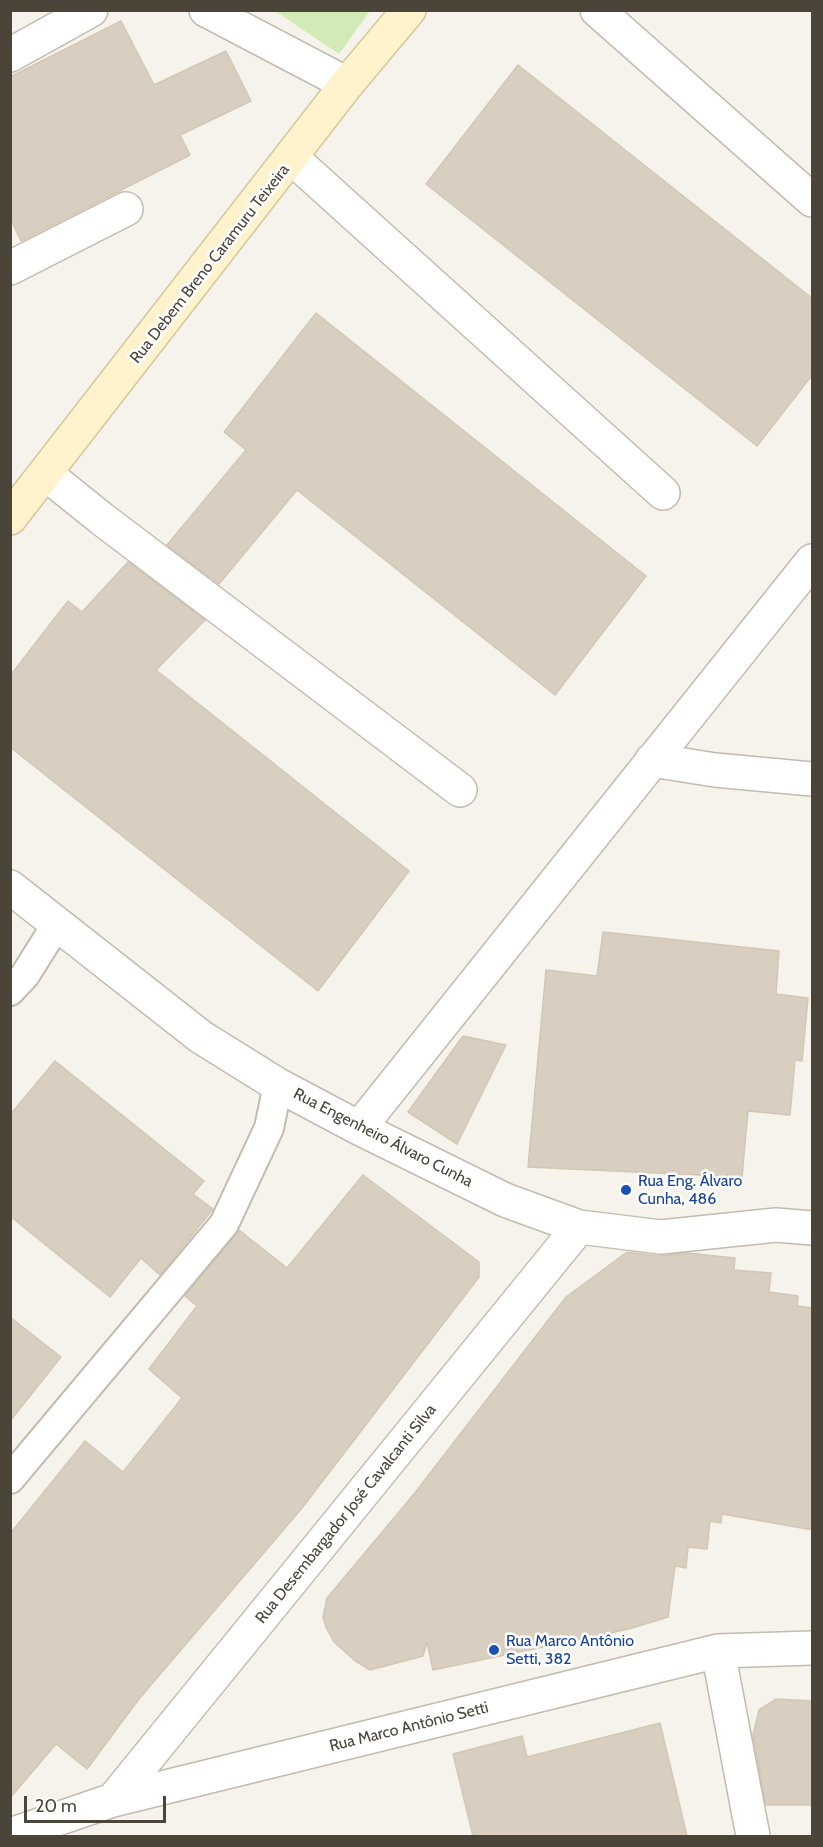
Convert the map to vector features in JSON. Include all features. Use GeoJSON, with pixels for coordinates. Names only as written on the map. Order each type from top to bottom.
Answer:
{"type":"FeatureCollection","features":[{"type":"Feature","properties":{"kind":"street"},"geometry":{"type":"LineString","coordinates":[[10,55],[91,10]]}},
{"type":"Feature","properties":{"kind":"street"},"geometry":{"type":"LineString","coordinates":[[206,10],[347,84]]}},
{"type":"Feature","properties":{"kind":"street","name":"Rua Debem Breno Caramuru Teixeira"},"geometry":{"type":"LineString","coordinates":[[10,518],[292,158],[347,84],[409,10]]}},
{"type":"Feature","properties":{"kind":"street"},"geometry":{"type":"LineString","coordinates":[[597,10],[813,200]]}},
{"type":"Feature","properties":{"kind":"street"},"geometry":{"type":"LineString","coordinates":[[292,158],[663,493]]}},
{"type":"Feature","properties":{"kind":"street"},"geometry":{"type":"LineString","coordinates":[[10,268],[126,209]]}},
{"type":"Feature","properties":{"kind":"street"},"geometry":{"type":"LineString","coordinates":[[46,474],[460,790]]}},
{"type":"Feature","properties":{"kind":"street"},"geometry":{"type":"LineString","coordinates":[[359,1128],[813,561]]}},
{"type":"Feature","properties":{"kind":"street"},"geometry":{"type":"LineString","coordinates":[[652,760],[715,770],[813,779]]}},
{"type":"Feature","properties":{"kind":"street","name":"Rua Engenheiro Álvaro Cunha"},"geometry":{"type":"LineString","coordinates":[[10,887],[201,1038],[278,1085],[505,1200],[579,1227],[661,1237],[776,1225],[813,1228]]}},
{"type":"Feature","properties":{"kind":"street"},"geometry":{"type":"LineString","coordinates":[[776,1225],[813,1204]]}},
{"type":"Feature","properties":{"kind":"street","name":"Rua Desembargador José Cavalcanti Silva"},"geometry":{"type":"LineString","coordinates":[[113,1800],[579,1227]]}},
{"type":"Feature","properties":{"kind":"street","name":"Rua Marco Antônio Setti"},"geometry":{"type":"LineString","coordinates":[[10,1835],[113,1800],[718,1651],[813,1648]]}},
{"type":"Feature","properties":{"kind":"street"},"geometry":{"type":"LineString","coordinates":[[718,1651],[753,1836]]}},
{"type":"Feature","properties":{"kind":"lane"},"geometry":{"type":"LineString","coordinates":[[10,992],[25,975],[57,924]]}},
{"type":"Feature","properties":{"kind":"lane"},"geometry":{"type":"LineString","coordinates":[[10,1479],[224,1224],[269,1128],[278,1085]]}},
{"type":"Feature","properties":{"kind":"green space"},"geometry":{"type":"Polygon","coordinates":[[[275,11],[370,11],[339,54],[275,11]]]}},
{"type":"Feature","properties":{"kind":"building"},"geometry":{"type":"Polygon","coordinates":[[[121,21],[154,85],[226,51],[251,101],[180,135],[190,155],[21,241],[11,220],[10,77],[121,21]]]}},
{"type":"Feature","properties":{"kind":"building"},"geometry":{"type":"Polygon","coordinates":[[[518,65],[813,299],[813,374],[757,446],[426,184],[518,65]]]}},
{"type":"Feature","properties":{"kind":"building"},"geometry":{"type":"Polygon","coordinates":[[[316,313],[646,576],[555,695],[297,490],[219,584],[167,545],[246,450],[224,432],[316,313]]]}},
{"type":"Feature","properties":{"kind":"building"},"geometry":{"type":"Polygon","coordinates":[[[128,562],[205,620],[156,670],[409,871],[318,991],[10,747],[10,676],[68,601],[82,612],[128,562]]]}},
{"type":"Feature","properties":{"kind":"building"},"geometry":{"type":"Polygon","coordinates":[[[603,932],[779,951],[776,994],[808,998],[802,1061],[795,1060],[790,1115],[748,1111],[742,1177],[528,1167],[546,970],[597,976],[603,932]]]}},
{"type":"Feature","properties":{"kind":"building"},"geometry":{"type":"Polygon","coordinates":[[[463,1036],[506,1045],[457,1144],[408,1112],[463,1036]]]}},
{"type":"Feature","properties":{"kind":"building"},"geometry":{"type":"Polygon","coordinates":[[[55,1061],[204,1181],[193,1194],[213,1209],[160,1275],[141,1258],[110,1297],[10,1216],[10,1115],[55,1061]]]}},
{"type":"Feature","properties":{"kind":"building"},"geometry":{"type":"Polygon","coordinates":[[[363,1175],[479,1262],[479,1277],[302,1508],[139,1699],[87,1769],[56,1744],[10,1798],[10,1534],[85,1441],[123,1472],[182,1398],[149,1369],[197,1306],[185,1296],[239,1230],[287,1268],[363,1175]]]}},
{"type":"Feature","properties":{"kind":"building"},"geometry":{"type":"Polygon","coordinates":[[[627,1252],[659,1256],[687,1253],[735,1258],[734,1270],[771,1273],[769,1292],[798,1296],[797,1306],[813,1308],[813,1530],[722,1514],[721,1523],[710,1521],[707,1549],[688,1547],[686,1568],[675,1566],[668,1617],[629,1629],[433,1670],[427,1642],[423,1656],[370,1670],[354,1660],[334,1642],[326,1627],[323,1617],[327,1598],[414,1494],[566,1297],[627,1252]]]}},
{"type":"Feature","properties":{"kind":"building"},"geometry":{"type":"Polygon","coordinates":[[[10,1317],[61,1357],[10,1421],[10,1317]]]}},
{"type":"Feature","properties":{"kind":"building"},"geometry":{"type":"Polygon","coordinates":[[[776,1699],[813,1701],[813,1805],[766,1805],[753,1735],[759,1710],[776,1699]]]}},
{"type":"Feature","properties":{"kind":"building"},"geometry":{"type":"Polygon","coordinates":[[[660,1723],[687,1836],[473,1836],[453,1754],[522,1736],[527,1757],[660,1723]]]}},
{"type":"Feature","properties":{"kind":"place","name":"Rua Eng. Álvaro Cunha, 486"},"geometry":{"type":"Point","coordinates":[626,1190]}},
{"type":"Feature","properties":{"kind":"place","name":"Rua Marco Antônio Setti, 382"},"geometry":{"type":"Point","coordinates":[494,1650]}}]}
